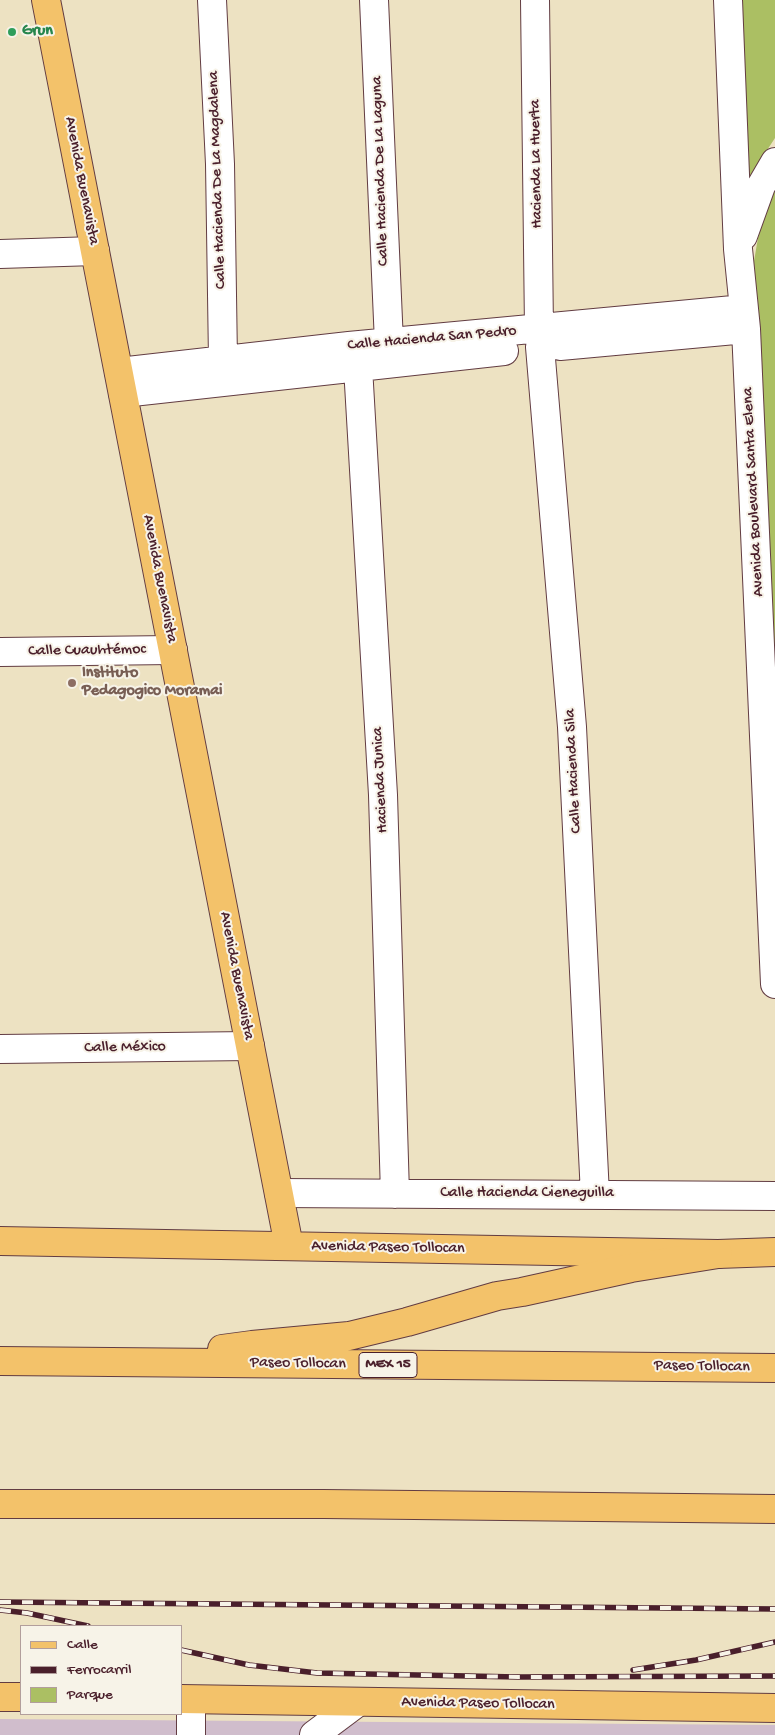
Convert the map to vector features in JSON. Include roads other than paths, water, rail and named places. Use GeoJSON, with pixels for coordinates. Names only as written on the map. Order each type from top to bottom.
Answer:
{"type":"FeatureCollection","features":[{"type":"Feature","properties":{"kind":"main road","name":"Avenida Buenavista"},"geometry":{"type":"LineString","coordinates":[[46,0],[289,1246]]}},
{"type":"Feature","properties":{"kind":"main road","name":"Avenida Paseo Tollocan"},"geometry":{"type":"LineString","coordinates":[[0,1241],[718,1254],[775,1252]]}},
{"type":"Feature","properties":{"kind":"main road"},"geometry":{"type":"LineString","coordinates":[[164,1362],[202,1352],[252,1345],[349,1336],[497,1296],[632,1268],[718,1254]]}},
{"type":"Feature","properties":{"kind":"main road","name":"Paseo Tollocan"},"geometry":{"type":"LineString","coordinates":[[0,1362],[775,1368]]}},
{"type":"Feature","properties":{"kind":"main road"},"geometry":{"type":"LineString","coordinates":[[0,1504],[324,1504],[775,1508]]}},
{"type":"Feature","properties":{"kind":"main road"},"geometry":{"type":"LineString","coordinates":[[0,1697],[20,1697]]}},
{"type":"Feature","properties":{"kind":"main road","name":"Avenida Paseo Tollocan"},"geometry":{"type":"LineString","coordinates":[[186,1699],[775,1708]]}},
{"type":"Feature","properties":{"kind":"street","name":"Calle Hacienda De La Magdalena"},"geometry":{"type":"LineString","coordinates":[[212,0],[220,164],[223,360]]}},
{"type":"Feature","properties":{"kind":"street","name":"Calle Hacienda De La Laguna"},"geometry":{"type":"LineString","coordinates":[[374,0],[389,343]]}},
{"type":"Feature","properties":{"kind":"street","name":"Hacienda La Huerta"},"geometry":{"type":"LineString","coordinates":[[535,0],[539,338]]}},
{"type":"Feature","properties":{"kind":"street","name":"Avenida Boulevard Santa Elena"},"geometry":{"type":"LineString","coordinates":[[728,0],[738,249],[745,319],[775,984]]}},
{"type":"Feature","properties":{"kind":"street"},"geometry":{"type":"LineString","coordinates":[[738,249],[761,186],[775,162]]}},
{"type":"Feature","properties":{"kind":"street"},"geometry":{"type":"LineString","coordinates":[[0,254],[95,251]]}},
{"type":"Feature","properties":{"kind":"street","name":"Calle Hacienda San Pedro"},"geometry":{"type":"LineString","coordinates":[[121,383],[358,367],[463,345],[745,319]]}},
{"type":"Feature","properties":{"kind":"street","name":"Calle Hacienda Sila"},"geometry":{"type":"LineString","coordinates":[[539,338],[572,727],[595,1195]]}},
{"type":"Feature","properties":{"kind":"street","name":"Calle Hacienda San Pedro"},"geometry":{"type":"LineString","coordinates":[[121,383],[223,360],[389,343],[463,345]]}},
{"type":"Feature","properties":{"kind":"street","name":"Hacienda Junica"},"geometry":{"type":"LineString","coordinates":[[358,367],[383,794],[394,1194]]}},
{"type":"Feature","properties":{"kind":"street","name":"Calle Cuauhtémoc"},"geometry":{"type":"LineString","coordinates":[[0,652],[173,650]]}},
{"type":"Feature","properties":{"kind":"street","name":"Calle México"},"geometry":{"type":"LineString","coordinates":[[0,1050],[250,1046]]}},
{"type":"Feature","properties":{"kind":"street","name":"Calle Hacienda Cieneguilla"},"geometry":{"type":"LineString","coordinates":[[279,1193],[775,1196]]}},
{"type":"Feature","properties":{"kind":"street"},"geometry":{"type":"LineString","coordinates":[[186,1699],[191,1735]]}},
{"type":"Feature","properties":{"kind":"street"},"geometry":{"type":"LineString","coordinates":[[314,1735],[358,1702]]}},
{"type":"Feature","properties":{"kind":"railway"},"geometry":{"type":"LineString","coordinates":[[0,1602],[775,1609]]}},
{"type":"Feature","properties":{"kind":"railway"},"geometry":{"type":"LineString","coordinates":[[0,1610],[27,1613],[83,1625]]}},
{"type":"Feature","properties":{"kind":"railway"},"geometry":{"type":"LineString","coordinates":[[633,1670],[696,1660],[775,1642]]}},
{"type":"Feature","properties":{"kind":"railway"},"geometry":{"type":"LineString","coordinates":[[182,1650],[249,1665],[317,1673],[518,1677],[775,1676]]}},
{"type":"Feature","properties":{"kind":"place","name":"Grun"},"geometry":{"type":"Point","coordinates":[12,32]}},
{"type":"Feature","properties":{"kind":"place","name":"Instituto Pedagogico Moramai"},"geometry":{"type":"Point","coordinates":[72,683]}}]}
